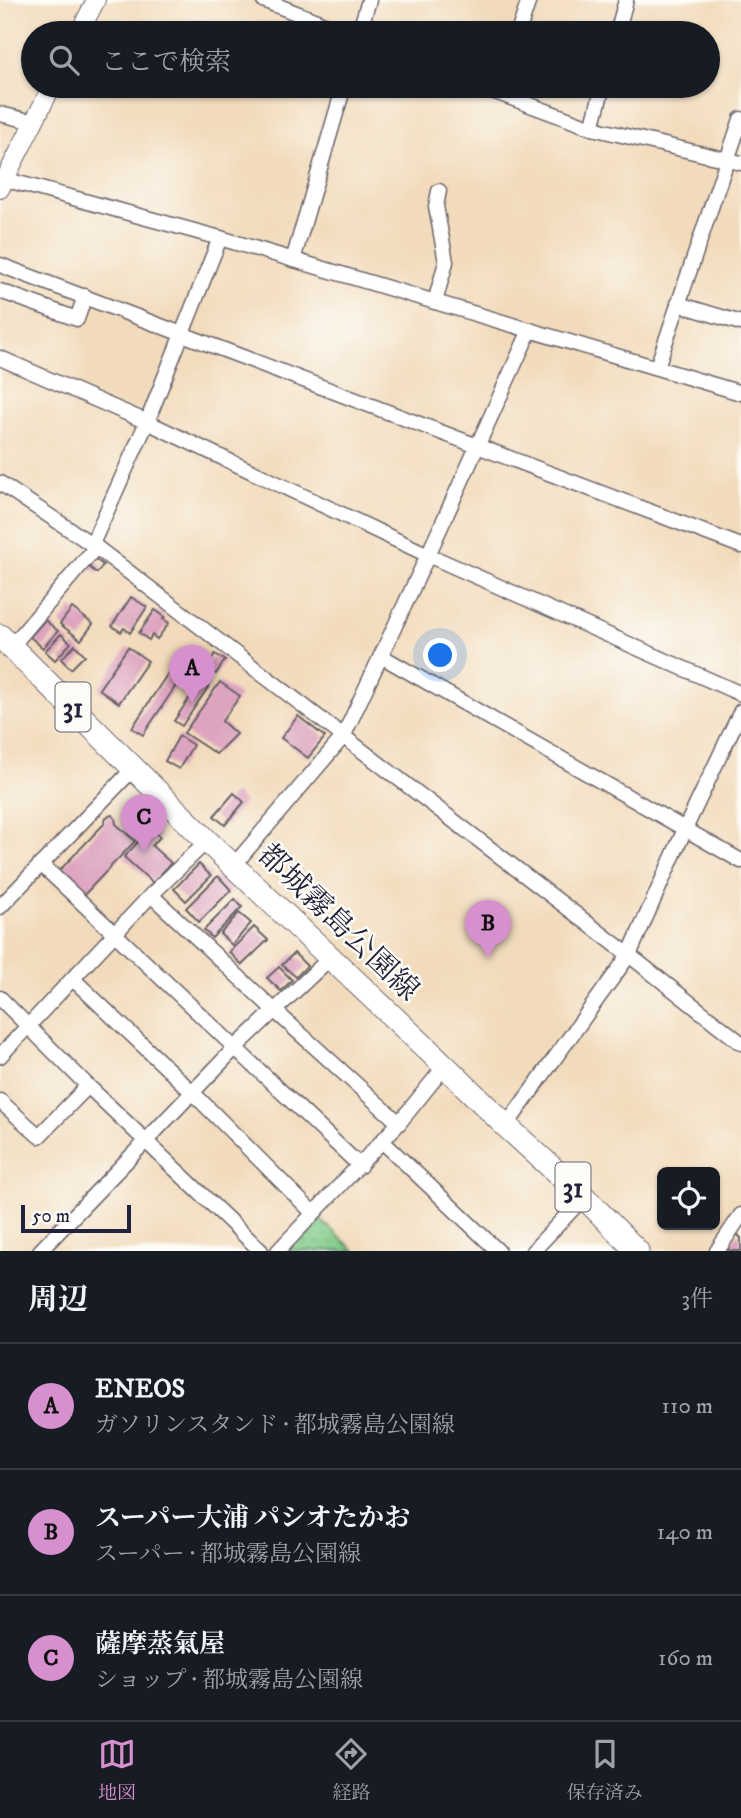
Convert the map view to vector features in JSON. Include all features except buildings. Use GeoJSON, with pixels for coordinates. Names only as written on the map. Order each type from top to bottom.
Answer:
{"type":"FeatureCollection","features":[{"type":"Feature","properties":{"kind":"main road","name":"都城霧島公園線"},"geometry":{"type":"LineString","coordinates":[[6,641],[207,841],[584,1197],[637,1251]]}},
{"type":"Feature","properties":{"kind":"street"},"geometry":{"type":"LineString","coordinates":[[85,21],[96,0]]}},
{"type":"Feature","properties":{"kind":"street"},"geometry":{"type":"LineString","coordinates":[[263,0],[316,21]]}},
{"type":"Feature","properties":{"kind":"street"},"geometry":{"type":"LineString","coordinates":[[363,21],[369,0]]}},
{"type":"Feature","properties":{"kind":"street"},"geometry":{"type":"LineString","coordinates":[[522,21],[528,0]]}},
{"type":"Feature","properties":{"kind":"street"},"geometry":{"type":"LineString","coordinates":[[620,21],[626,0]]}},
{"type":"Feature","properties":{"kind":"street"},"geometry":{"type":"LineString","coordinates":[[46,98],[2,182],[220,237],[741,393]]}},
{"type":"Feature","properties":{"kind":"street"},"geometry":{"type":"LineString","coordinates":[[293,260],[340,98]]}},
{"type":"Feature","properties":{"kind":"street"},"geometry":{"type":"LineString","coordinates":[[520,98],[592,128],[734,161]]}},
{"type":"Feature","properties":{"kind":"street"},"geometry":{"type":"LineString","coordinates":[[592,128],[600,98]]}},
{"type":"Feature","properties":{"kind":"street"},"geometry":{"type":"LineString","coordinates":[[0,114],[34,122]]}},
{"type":"Feature","properties":{"kind":"street"},"geometry":{"type":"LineString","coordinates":[[657,367],[678,304],[734,161],[741,119]]}},
{"type":"Feature","properties":{"kind":"street"},"geometry":{"type":"LineString","coordinates":[[435,302],[446,262],[436,206],[439,191]]}},
{"type":"Feature","properties":{"kind":"street"},"geometry":{"type":"LineString","coordinates":[[6,641],[94,545],[147,422],[220,237]]}},
{"type":"Feature","properties":{"kind":"street"},"geometry":{"type":"LineString","coordinates":[[0,265],[741,546]]}},
{"type":"Feature","properties":{"kind":"street"},"geometry":{"type":"LineString","coordinates":[[0,291],[77,319],[85,296]]}},
{"type":"Feature","properties":{"kind":"street"},"geometry":{"type":"LineString","coordinates":[[678,304],[741,323]]}},
{"type":"Feature","properties":{"kind":"street"},"geometry":{"type":"LineString","coordinates":[[234,865],[343,737],[530,330]]}},
{"type":"Feature","properties":{"kind":"street"},"geometry":{"type":"LineString","coordinates":[[0,358],[147,422],[428,555],[741,694]]}},
{"type":"Feature","properties":{"kind":"street"},"geometry":{"type":"LineString","coordinates":[[0,483],[94,545],[741,1043]]}},
{"type":"Feature","properties":{"kind":"street"},"geometry":{"type":"LineString","coordinates":[[381,656],[741,861]]}},
{"type":"Feature","properties":{"kind":"street"},"geometry":{"type":"LineString","coordinates":[[506,1126],[629,955],[741,712]]}},
{"type":"Feature","properties":{"kind":"street"},"geometry":{"type":"LineString","coordinates":[[0,907],[134,768]]}},
{"type":"Feature","properties":{"kind":"street"},"geometry":{"type":"LineString","coordinates":[[0,1056],[151,895],[207,841]]}},
{"type":"Feature","properties":{"kind":"street"},"geometry":{"type":"LineString","coordinates":[[41,864],[360,1166]]}},
{"type":"Feature","properties":{"kind":"street"},"geometry":{"type":"LineString","coordinates":[[151,895],[399,1123]]}},
{"type":"Feature","properties":{"kind":"street"},"geometry":{"type":"LineString","coordinates":[[40,1251],[235,1048],[330,958]]}},
{"type":"Feature","properties":{"kind":"street"},"geometry":{"type":"LineString","coordinates":[[72,979],[313,1213]]}},
{"type":"Feature","properties":{"kind":"street"},"geometry":{"type":"LineString","coordinates":[[0,998],[261,1251]]}},
{"type":"Feature","properties":{"kind":"street"},"geometry":{"type":"LineString","coordinates":[[278,1251],[399,1123],[445,1066]]}},
{"type":"Feature","properties":{"kind":"street"},"geometry":{"type":"LineString","coordinates":[[0,1101],[39,1136],[88,1086]]}},
{"type":"Feature","properties":{"kind":"street"},"geometry":{"type":"LineString","coordinates":[[382,1141],[498,1251]]}},
{"type":"Feature","properties":{"kind":"street"},"geometry":{"type":"LineString","coordinates":[[533,1251],[584,1197]]}},
{"type":"Feature","properties":{"kind":"street"},"geometry":{"type":"LineString","coordinates":[[717,1251],[741,1215]]}},
{"type":"Feature","properties":{"kind":"green space"},"geometry":{"type":"Polygon","coordinates":[[[313,1213],[355,1251],[278,1251],[313,1213]]]}},
{"type":"Feature","properties":{"kind":"place","name":"ENEOS"},"geometry":{"type":"Point","coordinates":[192,703]}},
{"type":"Feature","properties":{"kind":"place","name":"薩摩蒸氣屋"},"geometry":{"type":"Point","coordinates":[144,852]}},
{"type":"Feature","properties":{"kind":"place","name":"スーパー大浦 パシオたかお"},"geometry":{"type":"Point","coordinates":[488,958]}}]}
